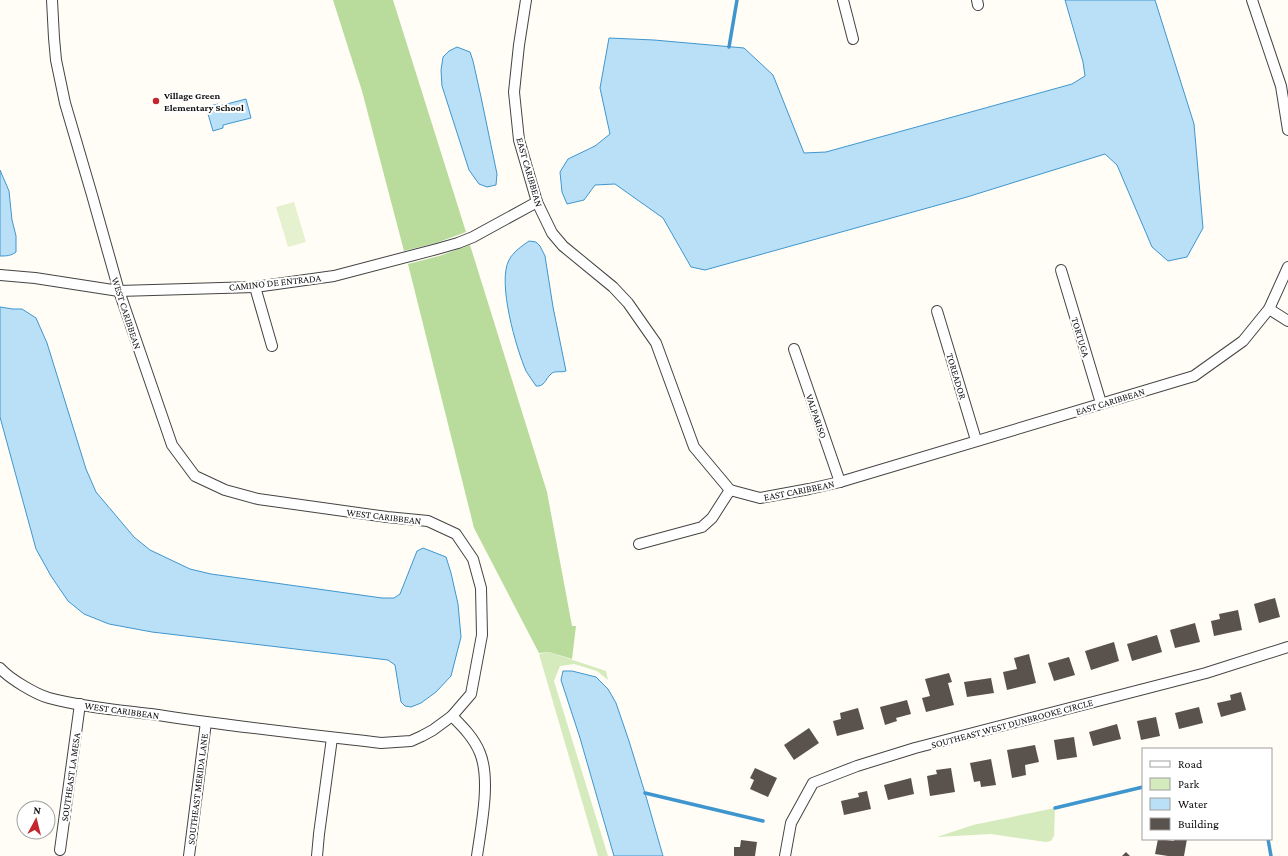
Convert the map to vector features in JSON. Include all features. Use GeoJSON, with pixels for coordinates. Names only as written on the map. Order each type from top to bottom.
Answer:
{"type":"FeatureCollection","features":[{"type":"Feature","properties":{"kind":"street","name":"WEST CARIBBEAN"},"geometry":{"type":"LineString","coordinates":[[0,668],[4,673],[23,685],[48,697],[80,704],[332,738],[381,743],[412,741],[433,730],[452,716],[471,694],[482,635],[481,588],[473,560],[456,534],[428,521],[258,500],[224,490],[195,476],[172,445],[119,291],[65,103],[56,60],[52,0]]}},
{"type":"Feature","properties":{"kind":"street","name":"EAST CARIBBEAN"},"geometry":{"type":"LineString","coordinates":[[526,0],[514,92],[520,140],[537,202],[552,233],[563,246],[613,287],[628,303],[656,343],[694,447],[730,490],[760,498],[840,482],[976,440],[1194,376],[1243,341],[1269,309],[1288,266]]}},
{"type":"Feature","properties":{"kind":"street"},"geometry":{"type":"LineString","coordinates":[[843,0],[853,39]]}},
{"type":"Feature","properties":{"kind":"street"},"geometry":{"type":"LineString","coordinates":[[1252,0],[1284,85],[1288,130]]}},
{"type":"Feature","properties":{"kind":"street","name":"CAMINO DE ENTRADA"},"geometry":{"type":"LineString","coordinates":[[0,275],[35,278],[119,291],[255,286],[334,276],[437,249],[472,237],[537,202]]}},
{"type":"Feature","properties":{"kind":"street","name":"TORTUGA"},"geometry":{"type":"LineString","coordinates":[[1062,270],[1102,403]]}},
{"type":"Feature","properties":{"kind":"street"},"geometry":{"type":"LineString","coordinates":[[255,286],[272,346]]}},
{"type":"Feature","properties":{"kind":"street"},"geometry":{"type":"LineString","coordinates":[[1269,309],[1288,321]]}},
{"type":"Feature","properties":{"kind":"street","name":"TOREADOR"},"geometry":{"type":"LineString","coordinates":[[937,312],[976,440]]}},
{"type":"Feature","properties":{"kind":"street","name":"VALPARISO"},"geometry":{"type":"LineString","coordinates":[[794,349],[840,482]]}},
{"type":"Feature","properties":{"kind":"street"},"geometry":{"type":"LineString","coordinates":[[639,544],[702,527],[712,518],[730,490]]}},
{"type":"Feature","properties":{"kind":"street","name":"SOUTHEAST WEST DUNBROOKE CIRCLE"},"geometry":{"type":"LineString","coordinates":[[785,856],[791,823],[814,783],[857,766],[915,748],[1206,673],[1288,647]]}},
{"type":"Feature","properties":{"kind":"street","name":"SOUTHEAST LA MESA"},"geometry":{"type":"LineString","coordinates":[[60,850],[80,704]]}},
{"type":"Feature","properties":{"kind":"street"},"geometry":{"type":"LineString","coordinates":[[452,716],[476,743],[481,754],[485,783],[477,856]]}},
{"type":"Feature","properties":{"kind":"street","name":"SOUTHEAST MERIDA LANE"},"geometry":{"type":"LineString","coordinates":[[189,856],[206,722]]}},
{"type":"Feature","properties":{"kind":"street"},"geometry":{"type":"LineString","coordinates":[[318,856],[319,834],[332,738]]}},
{"type":"Feature","properties":{"kind":"green space"},"geometry":{"type":"Polygon","coordinates":[[[333,0],[393,0],[466,232],[436,243],[404,251],[362,91],[333,0]]]}},
{"type":"Feature","properties":{"kind":"green space"},"geometry":{"type":"Polygon","coordinates":[[[294,202],[306,242],[288,247],[276,207],[294,202]]]}},
{"type":"Feature","properties":{"kind":"green space"},"geometry":{"type":"Polygon","coordinates":[[[470,245],[547,492],[572,626],[576,626],[572,659],[549,652],[539,653],[474,528],[408,264],[439,256],[470,245]]]}},
{"type":"Feature","properties":{"kind":"green space"},"geometry":{"type":"Polygon","coordinates":[[[549,652],[606,671],[608,680],[597,671],[574,664],[560,666],[554,681],[608,856],[598,856],[539,654],[549,652]]]}},
{"type":"Feature","properties":{"kind":"green space"},"geometry":{"type":"Polygon","coordinates":[[[1055,808],[1054,836],[1051,841],[1046,842],[991,834],[937,837],[973,825],[1055,808]]]}},
{"type":"Feature","properties":{"kind":"water"},"geometry":{"type":"Polygon","coordinates":[[[1065,0],[1155,0],[1194,124],[1203,228],[1187,257],[1168,261],[1152,247],[1117,165],[1105,154],[967,197],[705,270],[691,267],[663,218],[615,184],[595,185],[584,200],[567,204],[562,192],[560,172],[568,159],[595,146],[610,134],[600,88],[609,38],[654,40],[744,48],[773,75],[804,153],[826,152],[1072,84],[1085,76],[1083,62],[1065,0]]]}},
{"type":"Feature","properties":{"kind":"water"},"geometry":{"type":"Polygon","coordinates":[[[457,47],[470,52],[473,61],[497,174],[496,185],[487,187],[479,184],[469,170],[442,86],[441,70],[443,57],[449,51],[457,47]]]}},
{"type":"Feature","properties":{"kind":"water"},"geometry":{"type":"Polygon","coordinates":[[[246,99],[251,118],[223,125],[223,128],[213,131],[206,107],[218,104],[219,106],[246,99]]]}},
{"type":"Feature","properties":{"kind":"water"},"geometry":{"type":"Polygon","coordinates":[[[0,170],[9,191],[12,220],[16,236],[16,252],[4,256],[0,256],[0,170]]]}},
{"type":"Feature","properties":{"kind":"water"},"geometry":{"type":"Polygon","coordinates":[[[529,241],[536,242],[540,246],[545,256],[553,307],[566,371],[553,373],[543,384],[539,386],[536,386],[526,371],[522,361],[513,332],[506,299],[506,270],[509,260],[515,252],[529,241]]]}},
{"type":"Feature","properties":{"kind":"water"},"geometry":{"type":"Polygon","coordinates":[[[0,307],[22,309],[36,318],[47,343],[86,469],[96,492],[134,537],[150,550],[190,569],[211,574],[382,598],[394,598],[400,594],[417,551],[423,548],[446,557],[458,604],[461,637],[451,676],[436,692],[421,703],[411,707],[405,706],[401,702],[395,665],[388,660],[152,632],[109,624],[84,614],[68,601],[51,576],[36,549],[0,417],[0,307]]]}},
{"type":"Feature","properties":{"kind":"water"},"geometry":{"type":"Polygon","coordinates":[[[563,671],[572,671],[596,677],[608,689],[616,703],[645,793],[663,856],[614,856],[580,738],[561,680],[563,671]]]}},
{"type":"Feature","properties":{"kind":"building"},"geometry":{"type":"Polygon","coordinates":[[[1275,598],[1280,617],[1259,623],[1254,604],[1275,598]]]}},
{"type":"Feature","properties":{"kind":"building"},"geometry":{"type":"Polygon","coordinates":[[[1238,610],[1242,630],[1214,636],[1211,621],[1220,619],[1219,614],[1238,610]]]}},
{"type":"Feature","properties":{"kind":"building"},"geometry":{"type":"Polygon","coordinates":[[[1195,623],[1200,642],[1175,648],[1170,630],[1195,623]]]}},
{"type":"Feature","properties":{"kind":"building"},"geometry":{"type":"Polygon","coordinates":[[[1157,635],[1162,652],[1132,661],[1127,644],[1157,635]]]}},
{"type":"Feature","properties":{"kind":"building"},"geometry":{"type":"Polygon","coordinates":[[[1114,642],[1119,661],[1091,670],[1085,651],[1114,642]]]}},
{"type":"Feature","properties":{"kind":"building"},"geometry":{"type":"Polygon","coordinates":[[[1029,654],[1036,683],[1007,690],[1003,672],[1017,669],[1014,658],[1029,654]]]}},
{"type":"Feature","properties":{"kind":"building"},"geometry":{"type":"Polygon","coordinates":[[[1069,657],[1075,675],[1054,681],[1048,663],[1069,657]]]}},
{"type":"Feature","properties":{"kind":"building"},"geometry":{"type":"Polygon","coordinates":[[[949,673],[952,682],[948,683],[954,705],[926,712],[922,698],[930,696],[925,679],[949,673]]]}},
{"type":"Feature","properties":{"kind":"building"},"geometry":{"type":"Polygon","coordinates":[[[991,678],[994,693],[967,697],[964,682],[991,678]]]}},
{"type":"Feature","properties":{"kind":"building"},"geometry":{"type":"Polygon","coordinates":[[[1241,692],[1246,710],[1221,717],[1217,703],[1231,700],[1230,695],[1241,692]]]}},
{"type":"Feature","properties":{"kind":"building"},"geometry":{"type":"Polygon","coordinates":[[[907,700],[911,714],[896,718],[897,721],[885,725],[880,707],[907,700]]]}},
{"type":"Feature","properties":{"kind":"building"},"geometry":{"type":"Polygon","coordinates":[[[1199,707],[1203,723],[1179,729],[1175,713],[1199,707]]]}},
{"type":"Feature","properties":{"kind":"building"},"geometry":{"type":"Polygon","coordinates":[[[858,708],[864,729],[837,736],[833,721],[841,719],[840,713],[858,708]]]}},
{"type":"Feature","properties":{"kind":"building"},"geometry":{"type":"Polygon","coordinates":[[[1156,717],[1160,736],[1141,740],[1137,721],[1156,717]]]}},
{"type":"Feature","properties":{"kind":"building"},"geometry":{"type":"Polygon","coordinates":[[[1117,724],[1121,739],[1093,746],[1089,732],[1117,724]]]}},
{"type":"Feature","properties":{"kind":"building"},"geometry":{"type":"Polygon","coordinates":[[[809,728],[819,743],[794,760],[784,745],[809,728]]]}},
{"type":"Feature","properties":{"kind":"building"},"geometry":{"type":"Polygon","coordinates":[[[1074,737],[1077,757],[1057,760],[1054,740],[1074,737]]]}},
{"type":"Feature","properties":{"kind":"building"},"geometry":{"type":"Polygon","coordinates":[[[1035,745],[1039,762],[1025,765],[1026,775],[1012,778],[1007,750],[1035,745]]]}},
{"type":"Feature","properties":{"kind":"building"},"geometry":{"type":"Polygon","coordinates":[[[991,759],[996,785],[981,787],[980,781],[974,782],[970,763],[991,759]]]}},
{"type":"Feature","properties":{"kind":"building"},"geometry":{"type":"Polygon","coordinates":[[[755,768],[777,778],[768,797],[750,789],[754,780],[750,778],[755,768]]]}},
{"type":"Feature","properties":{"kind":"building"},"geometry":{"type":"Polygon","coordinates":[[[951,768],[955,792],[930,796],[927,776],[937,774],[936,770],[951,768]]]}},
{"type":"Feature","properties":{"kind":"building"},"geometry":{"type":"Polygon","coordinates":[[[911,778],[914,794],[888,800],[884,785],[911,778]]]}},
{"type":"Feature","properties":{"kind":"building"},"geometry":{"type":"Polygon","coordinates":[[[867,791],[871,809],[844,815],[841,801],[859,797],[858,793],[867,791]]]}},
{"type":"Feature","properties":{"kind":"building"},"geometry":{"type":"Polygon","coordinates":[[[741,840],[757,842],[755,856],[734,856],[734,847],[740,847],[741,840]]]}},
{"type":"Feature","properties":{"kind":"building"},"geometry":{"type":"Polygon","coordinates":[[[1158,840],[1187,840],[1184,856],[1155,854],[1158,840]]]}},
{"type":"Feature","properties":{"kind":"building"},"geometry":{"type":"Polygon","coordinates":[[[1126,852],[1130,856],[1122,856],[1126,852]]]}},
{"type":"Feature","properties":{"kind":"waterway"},"geometry":{"type":"LineString","coordinates":[[729,47],[737,0]]}},
{"type":"Feature","properties":{"kind":"waterway"},"geometry":{"type":"LineString","coordinates":[[1055,808],[1142,787]]}},
{"type":"Feature","properties":{"kind":"waterway"},"geometry":{"type":"LineString","coordinates":[[645,793],[763,821]]}},
{"type":"Feature","properties":{"kind":"waterway"},"geometry":{"type":"LineString","coordinates":[[1268,840],[1271,856]]}},
{"type":"Feature","properties":{"kind":"place","name":"Village Green Elementary School"},"geometry":{"type":"Point","coordinates":[156,101]}}]}
